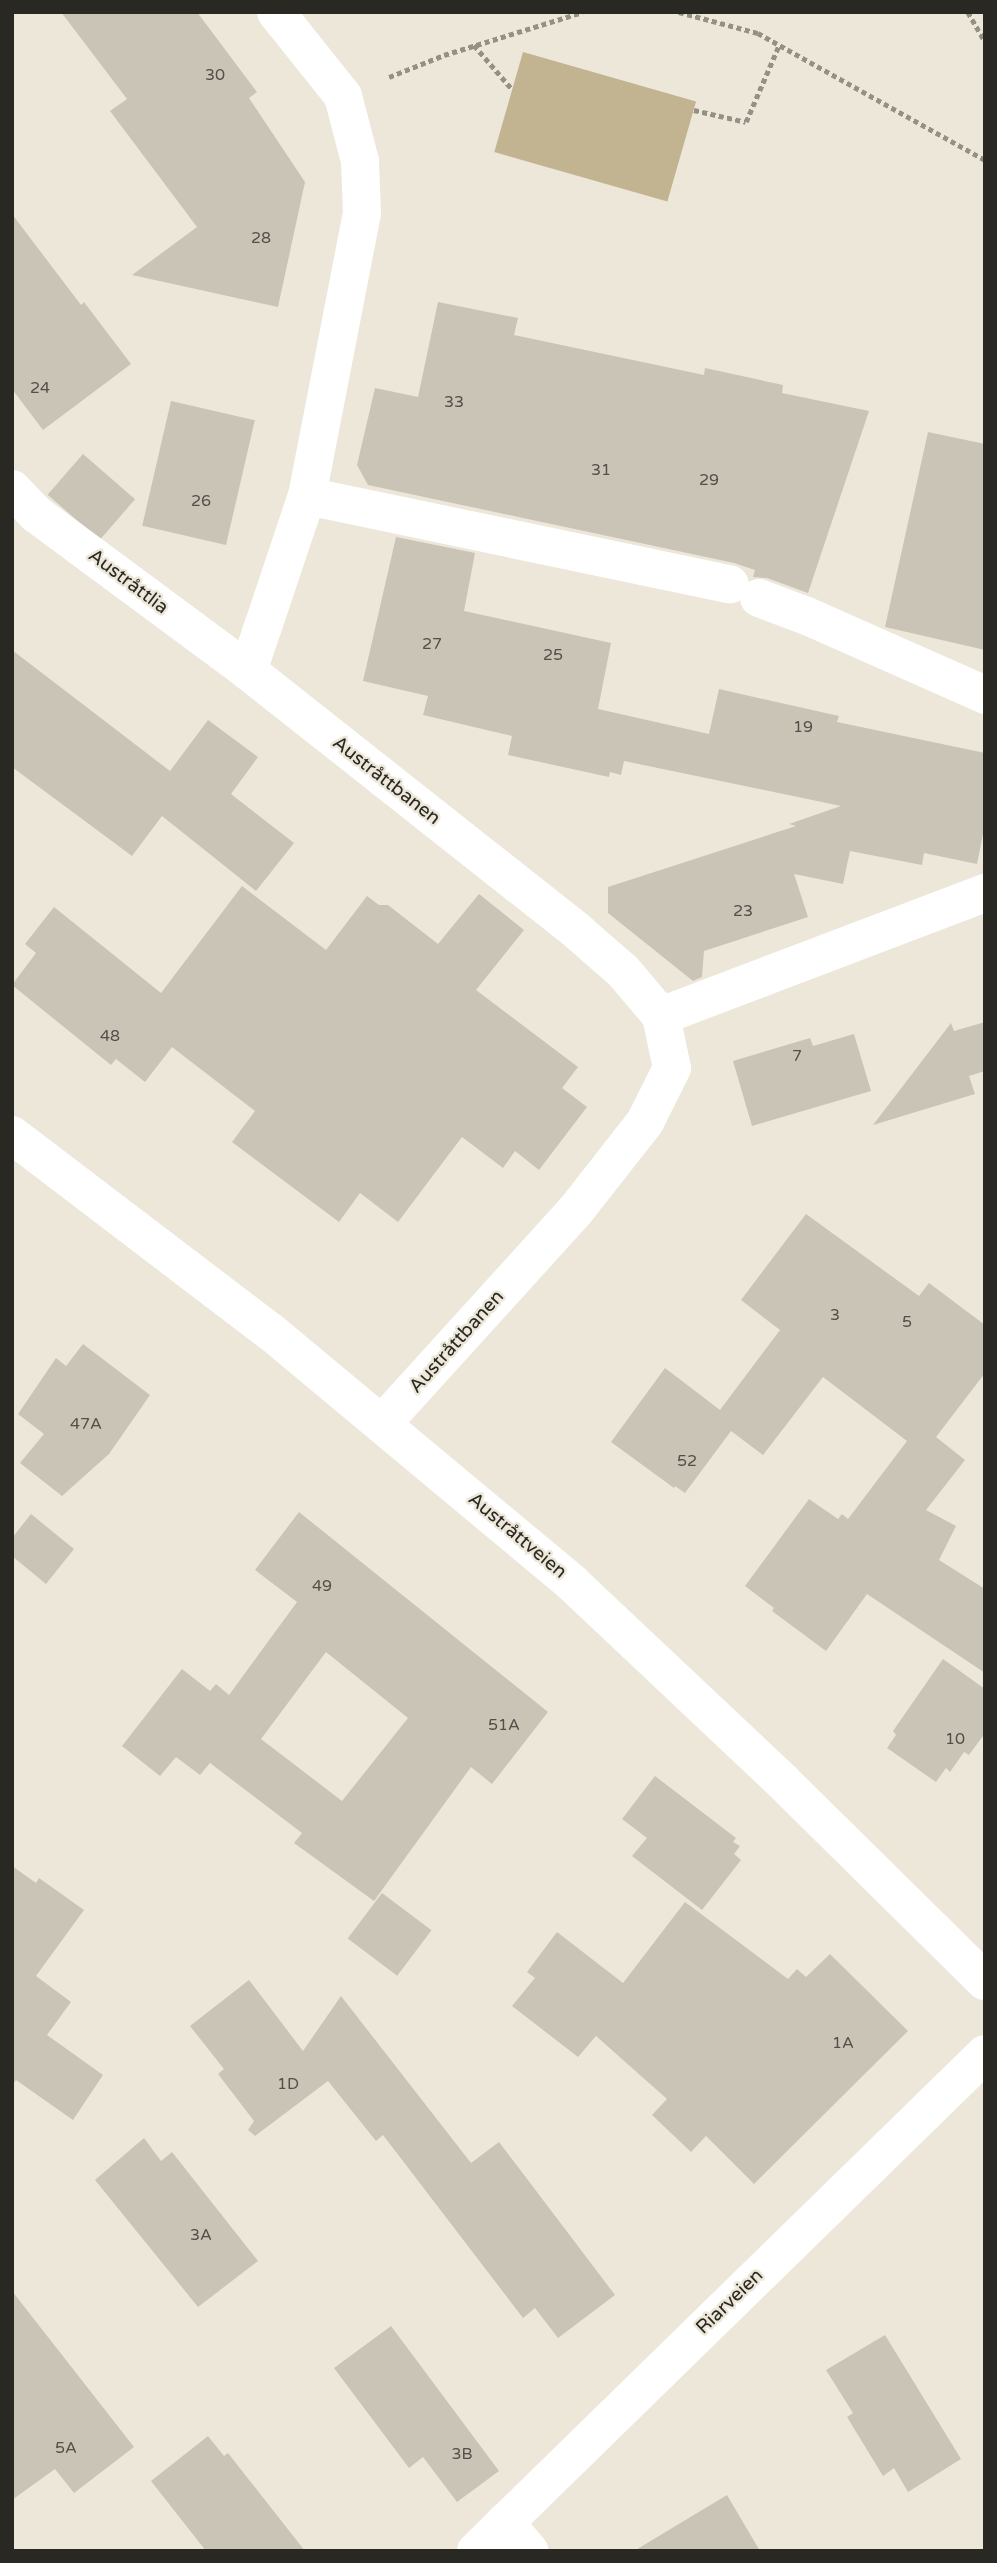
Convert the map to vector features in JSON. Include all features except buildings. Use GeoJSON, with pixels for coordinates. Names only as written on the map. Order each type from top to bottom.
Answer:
{"type":"FeatureCollection","features":[{"type":"Feature","properties":{"kind":"street"},"geometry":{"type":"LineString","coordinates":[[248,671],[307,496],[362,213],[360,161],[343,96],[276,12]]}},
{"type":"Feature","properties":{"kind":"street","name":"Austråttlia"},"geometry":{"type":"LineString","coordinates":[[12,489],[36,514],[248,671]]}},
{"type":"Feature","properties":{"kind":"street"},"geometry":{"type":"LineString","coordinates":[[307,496],[744,591],[985,695]]}},
{"type":"Feature","properties":{"kind":"street","name":"Austråttbanen"},"geometry":{"type":"LineString","coordinates":[[248,671],[624,971],[661,1016],[672,1068],[645,1122],[576,1210],[383,1423]]}},
{"type":"Feature","properties":{"kind":"street"},"geometry":{"type":"LineString","coordinates":[[661,1016],[985,893]]}},
{"type":"Feature","properties":{"kind":"street","name":"Austråttveien"},"geometry":{"type":"LineString","coordinates":[[12,1135],[271,1332],[572,1583],[792,1790],[985,1981]]}},
{"type":"Feature","properties":{"kind":"street","name":"Riarveien"},"geometry":{"type":"LineString","coordinates":[[476,2551],[985,2054]]}},
{"type":"Feature","properties":{"kind":"street"},"geometry":{"type":"LineString","coordinates":[[505,2522],[529,2551]]}},
{"type":"Feature","properties":{"kind":"path"},"geometry":{"type":"LineString","coordinates":[[343,96],[474,45],[583,12]]}},
{"type":"Feature","properties":{"kind":"path"},"geometry":{"type":"LineString","coordinates":[[680,12],[758,33],[985,160]]}},
{"type":"Feature","properties":{"kind":"path"},"geometry":{"type":"LineString","coordinates":[[968,12],[985,41]]}},
{"type":"Feature","properties":{"kind":"path"},"geometry":{"type":"LineString","coordinates":[[474,45],[512,89]]}},
{"type":"Feature","properties":{"kind":"path"},"geometry":{"type":"LineString","coordinates":[[694,110],[746,122],[779,45]]}},
{"type":"Feature","properties":{"kind":"shaded area"},"geometry":{"type":"Polygon","coordinates":[[[523,52],[696,102],[667,202],[494,152],[523,52]]]}}]}
